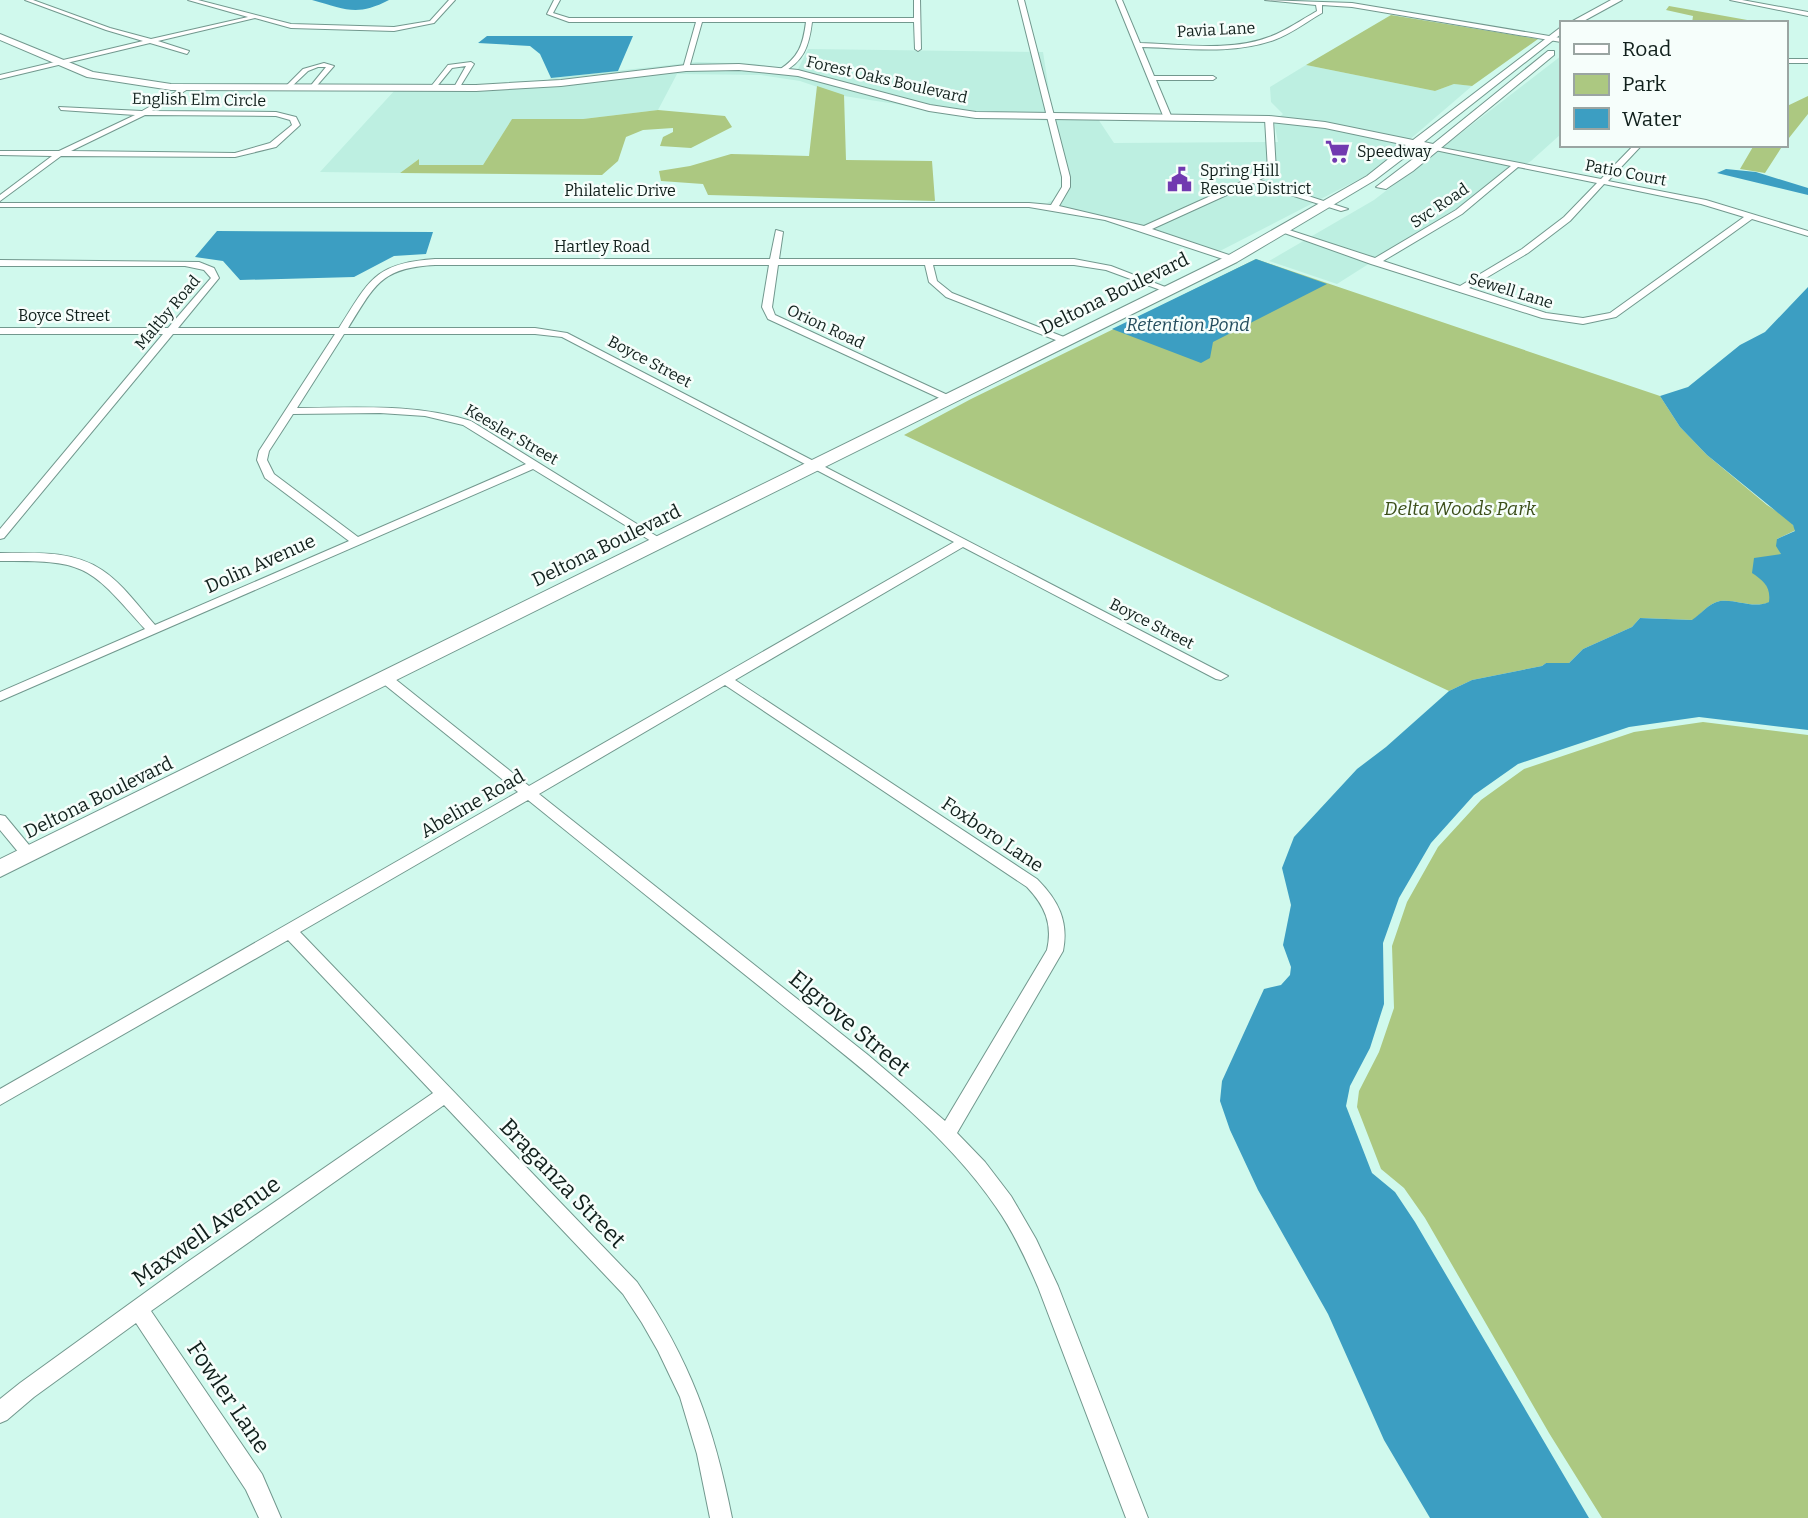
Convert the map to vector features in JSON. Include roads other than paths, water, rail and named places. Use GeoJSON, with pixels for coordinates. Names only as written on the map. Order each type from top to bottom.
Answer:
{"type":"FeatureCollection","features":[{"type":"Feature","properties":{"kind":"main road"},"geometry":{"type":"LineString","coordinates":[[1577,21],[1618,0]]}},
{"type":"Feature","properties":{"kind":"main road"},"geometry":{"type":"LineString","coordinates":[[1595,21],[1634,1]]}},
{"type":"Feature","properties":{"kind":"main road","name":"Forest Oaks Boulevard"},"geometry":{"type":"LineString","coordinates":[[0,37],[60,63],[110,79],[186,88],[456,89],[561,83],[686,68],[740,67],[781,71],[951,112],[993,117],[1269,119],[1325,125],[1435,148]]}},
{"type":"Feature","properties":{"kind":"main road","name":"Deltona Boulevard"},"geometry":{"type":"LineString","coordinates":[[1286,232],[1325,204],[1371,178],[1480,91],[1557,40]]}},
{"type":"Feature","properties":{"kind":"main road","name":"Deltona Boulevard"},"geometry":{"type":"LineString","coordinates":[[1367,197],[1399,176],[1501,95],[1557,40]]}},
{"type":"Feature","properties":{"kind":"main road"},"geometry":{"type":"LineString","coordinates":[[1480,91],[1501,95]]}},
{"type":"Feature","properties":{"kind":"main road","name":"Deltona Boulevard"},"geometry":{"type":"LineString","coordinates":[[0,869],[1286,232],[1349,206]]}},
{"type":"Feature","properties":{"kind":"street"},"geometry":{"type":"LineString","coordinates":[[28,0],[187,52]]}},
{"type":"Feature","properties":{"kind":"street"},"geometry":{"type":"LineString","coordinates":[[191,0],[254,17],[313,28],[404,29],[432,22],[453,0]]}},
{"type":"Feature","properties":{"kind":"street"},"geometry":{"type":"LineString","coordinates":[[557,0],[550,14],[569,20],[917,20]]}},
{"type":"Feature","properties":{"kind":"street"},"geometry":{"type":"LineString","coordinates":[[917,0],[918,49]]}},
{"type":"Feature","properties":{"kind":"street"},"geometry":{"type":"LineString","coordinates":[[1021,0],[1066,180],[1063,195],[1054,207]]}},
{"type":"Feature","properties":{"kind":"street"},"geometry":{"type":"LineString","coordinates":[[1119,0],[1168,118]]}},
{"type":"Feature","properties":{"kind":"street"},"geometry":{"type":"LineString","coordinates":[[1268,0],[1318,2],[1375,9],[1557,40]]}},
{"type":"Feature","properties":{"kind":"street"},"geometry":{"type":"LineString","coordinates":[[1733,0],[1808,14]]}},
{"type":"Feature","properties":{"kind":"street"},"geometry":{"type":"LineString","coordinates":[[1754,4],[1761,0]]}},
{"type":"Feature","properties":{"kind":"street"},"geometry":{"type":"LineString","coordinates":[[1375,9],[1385,1]]}},
{"type":"Feature","properties":{"kind":"street","name":"Pavia Lane"},"geometry":{"type":"LineString","coordinates":[[1138,45],[1230,45],[1260,42],[1275,37],[1320,12],[1318,2]]}},
{"type":"Feature","properties":{"kind":"street"},"geometry":{"type":"LineString","coordinates":[[0,77],[254,17]]}},
{"type":"Feature","properties":{"kind":"street"},"geometry":{"type":"LineString","coordinates":[[686,68],[700,20]]}},
{"type":"Feature","properties":{"kind":"street"},"geometry":{"type":"LineString","coordinates":[[781,71],[796,62],[805,51],[809,20]]}},
{"type":"Feature","properties":{"kind":"street"},"geometry":{"type":"LineString","coordinates":[[0,70],[49,58]]}},
{"type":"Feature","properties":{"kind":"street"},"geometry":{"type":"LineString","coordinates":[[1787,61],[1808,61]]}},
{"type":"Feature","properties":{"kind":"street"},"geometry":{"type":"LineString","coordinates":[[432,89],[450,66],[471,64],[456,89]]}},
{"type":"Feature","properties":{"kind":"street"},"geometry":{"type":"LineString","coordinates":[[286,89],[309,66],[331,66],[311,89]]}},
{"type":"Feature","properties":{"kind":"street"},"geometry":{"type":"LineString","coordinates":[[1152,78],[1213,78]]}},
{"type":"Feature","properties":{"kind":"street"},"geometry":{"type":"LineString","coordinates":[[0,199],[59,154],[143,113],[186,88]]}},
{"type":"Feature","properties":{"kind":"street","name":"English Elm Circle"},"geometry":{"type":"LineString","coordinates":[[59,154],[235,155],[273,145],[296,125],[293,119],[276,114],[143,113],[61,108]]}},
{"type":"Feature","properties":{"kind":"street"},"geometry":{"type":"LineString","coordinates":[[1145,229],[1272,171],[1269,119]]}},
{"type":"Feature","properties":{"kind":"street"},"geometry":{"type":"LineString","coordinates":[[1461,289],[1546,236],[1637,147]]}},
{"type":"Feature","properties":{"kind":"street","name":"Patio Court"},"geometry":{"type":"LineString","coordinates":[[1435,148],[1703,202],[1808,234]]}},
{"type":"Feature","properties":{"kind":"street"},"geometry":{"type":"LineString","coordinates":[[0,153],[59,154]]}},
{"type":"Feature","properties":{"kind":"street","name":"Svc Road"},"geometry":{"type":"LineString","coordinates":[[1374,262],[1459,212],[1516,165]]}},
{"type":"Feature","properties":{"kind":"street"},"geometry":{"type":"LineString","coordinates":[[1252,180],[1325,204],[1349,206]]}},
{"type":"Feature","properties":{"kind":"street","name":"Philatelic Drive"},"geometry":{"type":"LineString","coordinates":[[0,205],[1007,204],[1054,207],[1100,215],[1232,259]]}},
{"type":"Feature","properties":{"kind":"street","name":"Sewell Lane"},"geometry":{"type":"LineString","coordinates":[[1286,232],[1556,318],[1583,321],[1605,318],[1751,216]]}},
{"type":"Feature","properties":{"kind":"street","name":"Orion Road"},"geometry":{"type":"LineString","coordinates":[[779,232],[767,307],[771,317],[948,399]]}},
{"type":"Feature","properties":{"kind":"street"},"geometry":{"type":"LineString","coordinates":[[929,262],[929,277],[932,283],[948,295],[1066,341]]}},
{"type":"Feature","properties":{"kind":"street","name":"Maltby Road"},"geometry":{"type":"LineString","coordinates":[[0,263],[185,263],[212,270],[215,278],[0,536]]}},
{"type":"Feature","properties":{"kind":"street","name":"Hartley Road"},"geometry":{"type":"LineString","coordinates":[[357,541],[269,476],[264,469],[264,451],[376,278],[391,270],[413,264],[1086,263],[1169,290]]}},
{"type":"Feature","properties":{"kind":"street","name":"Boyce Street"},"geometry":{"type":"LineString","coordinates":[[1,332],[535,331],[564,335],[1221,676]]}},
{"type":"Feature","properties":{"kind":"street","name":"Keesler Street"},"geometry":{"type":"LineString","coordinates":[[289,411],[436,414],[467,423],[660,542]]}},
{"type":"Feature","properties":{"kind":"street","name":"Dolin Avenue"},"geometry":{"type":"LineString","coordinates":[[0,697],[535,464]]}},
{"type":"Feature","properties":{"kind":"street","name":"Abeline Road"},"geometry":{"type":"LineString","coordinates":[[0,1098],[963,542]]}},
{"type":"Feature","properties":{"kind":"street"},"geometry":{"type":"LineString","coordinates":[[0,557],[55,559],[89,568],[106,580],[153,630]]}},
{"type":"Feature","properties":{"kind":"street","name":"Elgrove Street"},"geometry":{"type":"LineString","coordinates":[[385,678],[862,1060],[947,1134],[978,1168],[1004,1202],[1029,1245],[1048,1286],[1136,1518]]}},
{"type":"Feature","properties":{"kind":"street","name":"Foxboro Lane"},"geometry":{"type":"LineString","coordinates":[[725,680],[1032,883],[1053,906],[1058,922],[1055,951],[947,1134]]}},
{"type":"Feature","properties":{"kind":"street"},"geometry":{"type":"LineString","coordinates":[[0,820],[29,855]]}},
{"type":"Feature","properties":{"kind":"street","name":"Braganza Street"},"geometry":{"type":"LineString","coordinates":[[289,931],[629,1288],[659,1329],[683,1375],[704,1434],[721,1518]]}},
{"type":"Feature","properties":{"kind":"street","name":"Maxwell Avenue"},"geometry":{"type":"LineString","coordinates":[[0,1413],[27,1390],[138,1309],[445,1094]]}},
{"type":"Feature","properties":{"kind":"street","name":"Fowler Lane"},"geometry":{"type":"LineString","coordinates":[[138,1309],[254,1482],[270,1518]]}},
{"type":"Feature","properties":{"kind":"water"},"geometry":{"type":"Polygon","coordinates":[[[312,0],[389,0],[368,8],[351,10],[312,0]]]}},
{"type":"Feature","properties":{"kind":"water"},"geometry":{"type":"Polygon","coordinates":[[[487,36],[633,36],[618,71],[551,78],[540,54],[530,46],[478,43],[487,36]]]}},
{"type":"Feature","properties":{"kind":"water"},"geometry":{"type":"Polygon","coordinates":[[[1726,169],[1756,172],[1808,188],[1808,195],[1717,173],[1726,169]]]}},
{"type":"Feature","properties":{"kind":"water"},"geometry":{"type":"Polygon","coordinates":[[[217,231],[433,232],[426,254],[394,256],[354,277],[240,280],[223,261],[195,257],[217,231]]]}},
{"type":"Feature","properties":{"kind":"water","name":"Retention Pond"},"geometry":{"type":"Polygon","coordinates":[[[1256,259],[1327,284],[1213,342],[1210,358],[1201,363],[1112,329],[1256,259]]]}},
{"type":"Feature","properties":{"kind":"water"},"geometry":{"type":"Polygon","coordinates":[[[1808,287],[1808,730],[1699,717],[1629,727],[1518,764],[1474,795],[1431,843],[1399,898],[1383,943],[1384,1004],[1370,1048],[1350,1086],[1346,1106],[1372,1173],[1395,1192],[1415,1222],[1589,1518],[1430,1518],[1384,1440],[1328,1314],[1258,1190],[1230,1130],[1220,1101],[1222,1081],[1264,989],[1281,985],[1290,975],[1291,967],[1283,945],[1291,905],[1282,868],[1294,837],[1357,769],[1449,691],[1472,680],[1546,663],[1569,663],[1583,649],[1632,627],[1640,618],[1692,620],[1720,601],[1757,605],[1769,602],[1766,585],[1752,573],[1754,558],[1781,554],[1776,546],[1777,539],[1795,531],[1793,525],[1707,455],[1680,427],[1660,396],[1688,387],[1740,345],[1765,332],[1808,287]]]}},
{"type":"Feature","properties":{"kind":"place","name":"Speedway"},"geometry":{"type":"Point","coordinates":[1337,151]}},
{"type":"Feature","properties":{"kind":"place","name":"Spring Hill Rescue District"},"geometry":{"type":"Point","coordinates":[1180,179]}},
{"type":"Feature","properties":{"kind":"park label","name":"Delta Woods Park"},"geometry":{"type":"Point","coordinates":[1460,508]}}]}
